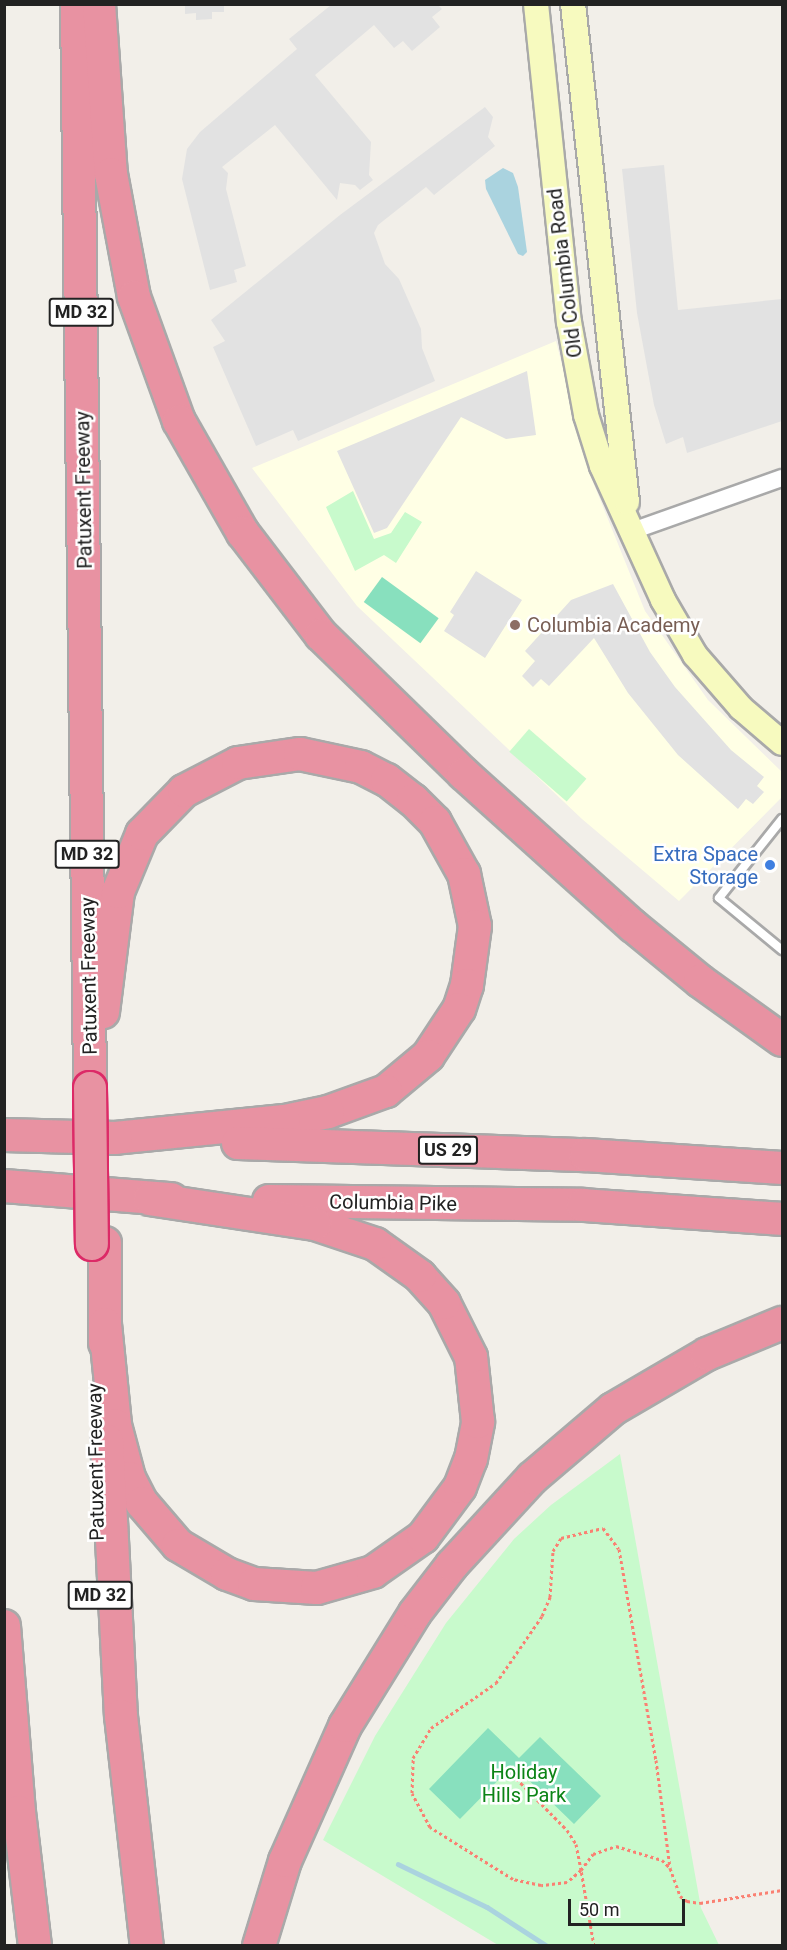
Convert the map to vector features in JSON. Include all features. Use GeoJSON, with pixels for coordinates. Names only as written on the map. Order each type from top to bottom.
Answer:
{"type":"FeatureCollection","features":[{"type":"Feature","properties":{"kind":"highway","name":"Patuxent Freeway"},"geometry":{"type":"LineString","coordinates":[[76,4],[86,619],[97,1088],[101,1614],[116,1803],[133,1946]]}},
{"type":"Feature","properties":{"kind":"highway"},"geometry":{"type":"LineString","coordinates":[[99,4],[111,174],[134,297],[179,421],[210,481],[243,533],[321,635],[455,766],[633,926],[700,981],[783,1040]]}},
{"type":"Feature","properties":{"kind":"highway"},"geometry":{"type":"LineString","coordinates":[[86,619],[100,820],[103,1012]]}},
{"type":"Feature","properties":{"kind":"highway"},"geometry":{"type":"LineString","coordinates":[[97,1088],[103,1012],[118,892],[142,834],[184,791],[238,763],[300,754],[361,767],[387,780],[435,822],[464,874],[475,927],[467,985],[446,1032],[428,1056],[393,1085],[359,1102],[284,1121],[113,1138]]}},
{"type":"Feature","properties":{"kind":"highway","name":"US 29"},"geometry":{"type":"LineString","coordinates":[[8,1135],[586,1155],[783,1168]]}},
{"type":"Feature","properties":{"kind":"highway","name":"Columbia Pike"},"geometry":{"type":"LineString","coordinates":[[8,1186],[150,1199],[583,1205],[783,1219]]}},
{"type":"Feature","properties":{"kind":"highway"},"geometry":{"type":"LineString","coordinates":[[98,1244],[116,1425],[129,1478],[142,1503],[178,1545],[227,1574],[254,1584],[317,1588],[373,1572],[423,1537],[460,1487],[471,1459],[477,1422],[473,1369],[460,1329],[420,1276],[375,1244],[315,1224],[150,1199]]}},
{"type":"Feature","properties":{"kind":"highway"},"geometry":{"type":"LineString","coordinates":[[259,1946],[289,1851],[345,1726],[415,1613],[452,1565],[532,1478],[613,1409],[707,1354],[783,1323]]}},
{"type":"Feature","properties":{"kind":"highway"},"geometry":{"type":"LineString","coordinates":[[105,1324],[115,1625],[128,1802],[147,1946]]}},
{"type":"Feature","properties":{"kind":"highway"},"geometry":{"type":"LineString","coordinates":[[4,1626],[19,1812],[35,1946]]}},
{"type":"Feature","properties":{"kind":"street","name":"Old Columbia Road"},"geometry":{"type":"LineString","coordinates":[[536,4],[575,363],[602,466],[663,600],[695,656],[741,708],[783,743]]}},
{"type":"Feature","properties":{"kind":"street","name":"Old Columbia Road"},"geometry":{"type":"LineString","coordinates":[[573,4],[621,458],[632,531]]}},
{"type":"Feature","properties":{"kind":"street"},"geometry":{"type":"LineString","coordinates":[[632,531],[783,478]]}},
{"type":"Feature","properties":{"kind":"lane"},"geometry":{"type":"LineString","coordinates":[[783,819],[718,898],[783,950]]}},
{"type":"Feature","properties":{"kind":"path"},"geometry":{"type":"LineString","coordinates":[[670,1868],[662,1860],[616,1846],[593,1854],[582,1870],[567,1882],[541,1885],[513,1879],[481,1863],[430,1827],[412,1793],[413,1758],[421,1739],[443,1718],[480,1698],[496,1683],[542,1616],[550,1597],[553,1551],[561,1538],[603,1528],[619,1549],[656,1760],[670,1868],[680,1896],[687,1901],[700,1903],[783,1890]]}},
{"type":"Feature","properties":{"kind":"path"},"geometry":{"type":"LineString","coordinates":[[508,1770],[567,1830],[576,1844],[594,1946]]}},
{"type":"Feature","properties":{"kind":"shaded area"},"geometry":{"type":"Polygon","coordinates":[[[185,5],[224,5],[224,12],[212,12],[212,19],[196,20],[196,13],[185,14],[185,5]]]}},
{"type":"Feature","properties":{"kind":"shaded area"},"geometry":{"type":"Polygon","coordinates":[[[331,5],[438,5],[442,9],[432,17],[440,27],[412,51],[403,41],[394,48],[374,25],[315,75],[371,142],[369,175],[373,180],[360,190],[355,185],[340,183],[337,200],[275,125],[222,167],[228,173],[226,189],[246,266],[234,270],[237,282],[210,290],[182,179],[187,149],[200,132],[297,49],[289,39],[331,5]]]}},
{"type":"Feature","properties":{"kind":"shaded area"},"geometry":{"type":"Polygon","coordinates":[[[485,107],[493,117],[488,137],[495,146],[434,195],[426,187],[378,225],[374,233],[385,264],[399,279],[421,329],[422,348],[435,381],[298,441],[293,430],[256,446],[213,347],[225,341],[211,320],[340,215],[485,107]]]}},
{"type":"Feature","properties":{"kind":"shaded area"},"geometry":{"type":"Polygon","coordinates":[[[664,165],[678,310],[782,299],[782,421],[687,453],[683,437],[666,444],[654,405],[637,313],[622,169],[664,165]]]}},
{"type":"Feature","properties":{"kind":"shaded area","name":"Columbia Academy"},"geometry":{"type":"Polygon","coordinates":[[[556,341],[589,472],[645,611],[708,700],[782,772],[782,797],[679,901],[582,819],[357,606],[252,468],[556,341]]]}},
{"type":"Feature","properties":{"kind":"shaded area"},"geometry":{"type":"Polygon","coordinates":[[[527,371],[536,435],[506,439],[461,417],[387,528],[374,533],[337,451],[527,371]]]}},
{"type":"Feature","properties":{"kind":"shaded area"},"geometry":{"type":"Polygon","coordinates":[[[476,571],[522,600],[485,658],[444,631],[454,615],[450,612],[476,571]]]}},
{"type":"Feature","properties":{"kind":"shaded area"},"geometry":{"type":"Polygon","coordinates":[[[613,584],[650,652],[675,687],[731,750],[764,777],[757,786],[764,792],[753,804],[746,799],[738,809],[678,755],[628,693],[594,638],[549,686],[541,679],[533,687],[522,676],[535,661],[525,651],[571,600],[613,584]]]}},
{"type":"Feature","properties":{"kind":"green space"},"geometry":{"type":"Polygon","coordinates":[[[353,491],[374,539],[391,533],[405,512],[422,522],[396,563],[384,555],[355,571],[326,507],[353,491]]]}},
{"type":"Feature","properties":{"kind":"green space"},"geometry":{"type":"Polygon","coordinates":[[[382,577],[439,618],[420,643],[364,602],[382,577]]]}},
{"type":"Feature","properties":{"kind":"green space"},"geometry":{"type":"Polygon","coordinates":[[[529,729],[586,779],[567,802],[509,752],[529,729]]]}},
{"type":"Feature","properties":{"kind":"green space","name":"Holiday Hills Park"},"geometry":{"type":"Polygon","coordinates":[[[620,1454],[701,1908],[719,1945],[498,1945],[323,1840],[375,1736],[446,1623],[514,1539],[551,1505],[620,1454]]]}},
{"type":"Feature","properties":{"kind":"green space"},"geometry":{"type":"Polygon","coordinates":[[[488,1728],[519,1758],[540,1737],[601,1796],[574,1824],[513,1765],[460,1819],[429,1789],[488,1728]]]}},
{"type":"Feature","properties":{"kind":"water"},"geometry":{"type":"Polygon","coordinates":[[[503,168],[513,173],[518,187],[527,252],[523,256],[518,254],[486,189],[485,180],[503,168]]]}},
{"type":"Feature","properties":{"kind":"waterway"},"geometry":{"type":"LineString","coordinates":[[398,1864],[487,1907],[547,1946]]}},
{"type":"Feature","properties":{"kind":"place","name":"Columbia Academy"},"geometry":{"type":"Point","coordinates":[515,625]}},
{"type":"Feature","properties":{"kind":"place","name":"Extra Space Storage"},"geometry":{"type":"Point","coordinates":[770,865]}}]}
